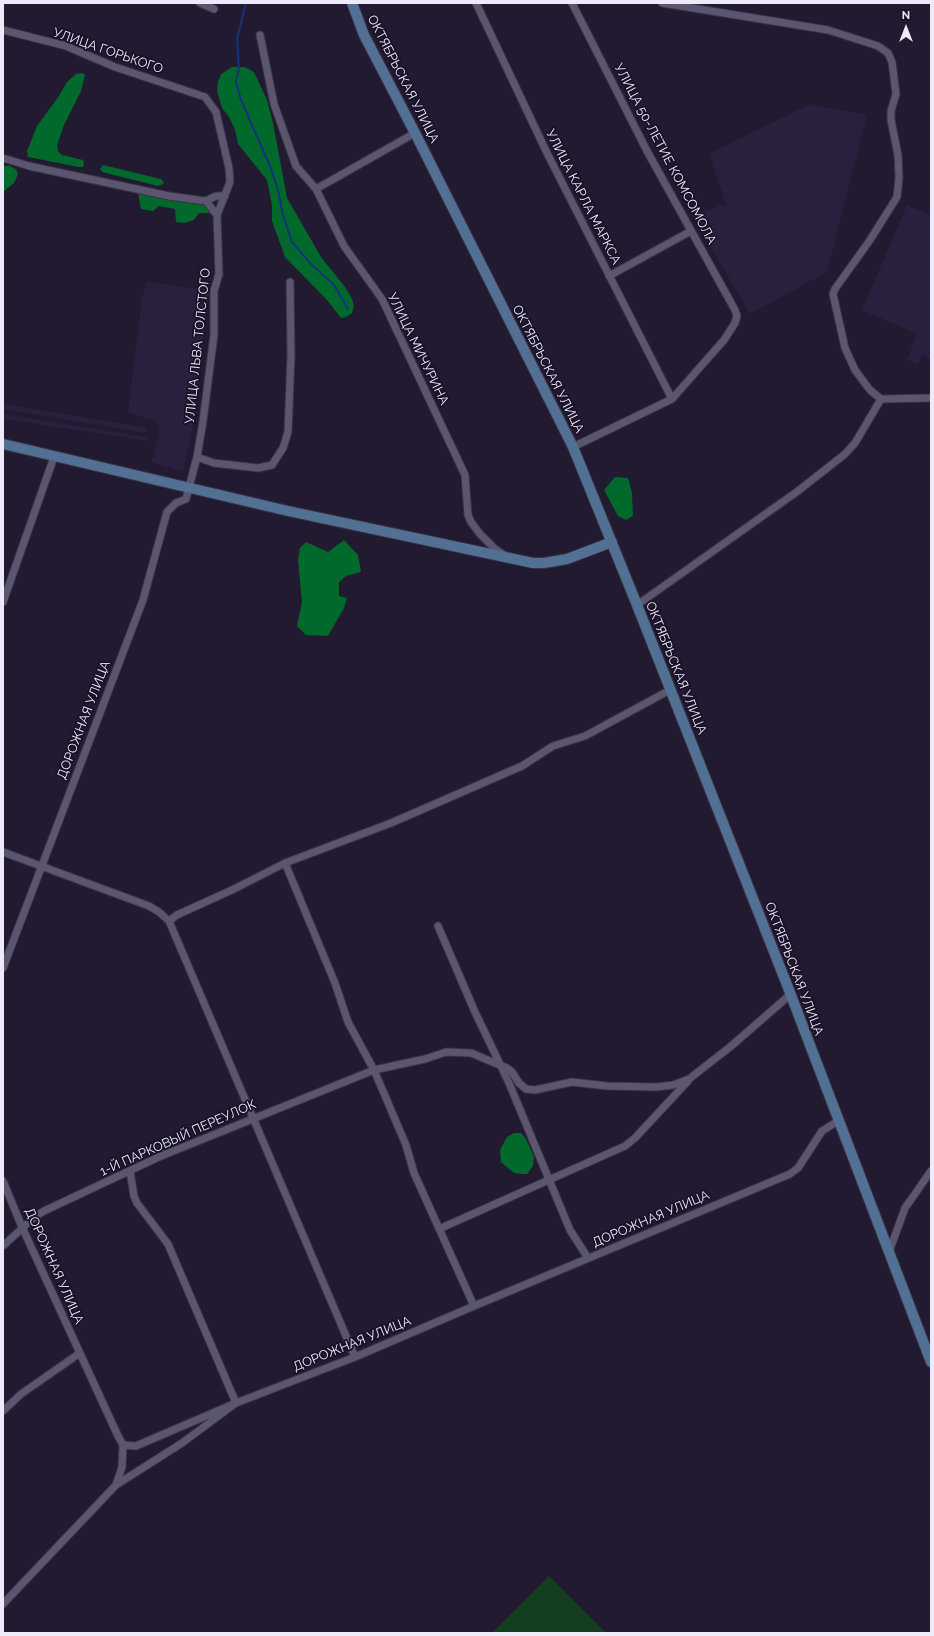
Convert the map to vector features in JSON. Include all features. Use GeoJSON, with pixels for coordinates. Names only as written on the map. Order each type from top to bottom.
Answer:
{"type":"FeatureCollection","features":[{"type":"Feature","properties":{"kind":"street"},"geometry":{"type":"LineString","coordinates":[[200,3],[214,9]]}},
{"type":"Feature","properties":{"kind":"street","name":"ОКТЯБРЬСКАЯ УЛИЦА"},"geometry":{"type":"LineString","coordinates":[[352,3],[364,35],[573,447],[791,994],[838,1121],[931,1362]]}},
{"type":"Feature","properties":{"kind":"street","name":"УЛИЦА КАРЛА МАРКСА"},"geometry":{"type":"LineString","coordinates":[[476,3],[547,153],[672,399]]}},
{"type":"Feature","properties":{"kind":"street","name":"УЛИЦА 50-ЛЕТИЕ КОМСОМОЛА"},"geometry":{"type":"LineString","coordinates":[[572,3],[647,151],[737,316],[735,323],[724,340],[672,399]]}},
{"type":"Feature","properties":{"kind":"street"},"geometry":{"type":"LineString","coordinates":[[662,3],[828,30],[878,46],[888,53],[892,62],[896,94],[891,111],[891,120],[898,155],[899,178],[897,197],[833,294],[845,348],[855,370],[870,390],[881,399],[931,398]]}},
{"type":"Feature","properties":{"kind":"street","name":"УЛИЦА ГОРЬКОГО"},"geometry":{"type":"LineString","coordinates":[[3,30],[66,46],[115,67],[205,97],[216,112],[229,168],[230,182],[225,196]]}},
{"type":"Feature","properties":{"kind":"street","name":"УЛИЦА МИЧУРИНА"},"geometry":{"type":"LineString","coordinates":[[260,35],[274,104],[296,166],[316,189],[344,246],[382,299],[465,475],[468,515],[471,522],[480,534],[495,549],[509,558]]}},
{"type":"Feature","properties":{"kind":"street"},"geometry":{"type":"LineString","coordinates":[[316,189],[415,133]]}},
{"type":"Feature","properties":{"kind":"street"},"geometry":{"type":"LineString","coordinates":[[3,158],[29,166],[169,196],[206,201],[216,196],[225,196],[217,216]]}},
{"type":"Feature","properties":{"kind":"street"},"geometry":{"type":"LineString","coordinates":[[206,201],[217,216]]}},
{"type":"Feature","properties":{"kind":"street","name":"УЛИЦА ЛЬВА ТОЛСТОГО"},"geometry":{"type":"LineString","coordinates":[[190,487],[203,421],[214,334],[214,291],[219,274],[217,216]]}},
{"type":"Feature","properties":{"kind":"street"},"geometry":{"type":"LineString","coordinates":[[609,276],[691,231]]}},
{"type":"Feature","properties":{"kind":"street"},"geometry":{"type":"LineString","coordinates":[[197,457],[214,463],[258,468],[272,465],[284,448],[288,432],[291,355],[290,282]]}},
{"type":"Feature","properties":{"kind":"street"},"geometry":{"type":"LineString","coordinates":[[573,447],[672,399]]}},
{"type":"Feature","properties":{"kind":"street"},"geometry":{"type":"LineString","coordinates":[[637,605],[798,491],[845,454],[855,443],[881,399]]}},
{"type":"Feature","properties":{"kind":"street"},"geometry":{"type":"LineString","coordinates":[[3,444],[288,511],[533,563],[567,560],[612,542]]}},
{"type":"Feature","properties":{"kind":"street"},"geometry":{"type":"LineString","coordinates":[[3,602],[54,457]]}},
{"type":"Feature","properties":{"kind":"street","name":"ДОРОЖНАЯ УЛИЦА"},"geometry":{"type":"LineString","coordinates":[[3,968],[143,600],[166,512],[176,503],[186,499],[190,487]]}},
{"type":"Feature","properties":{"kind":"street"},"geometry":{"type":"LineString","coordinates":[[169,921],[177,914],[234,889],[285,863],[392,823],[522,766],[554,746],[585,736],[670,690]]}},
{"type":"Feature","properties":{"kind":"street"},"geometry":{"type":"LineString","coordinates":[[3,852],[149,906],[169,921],[355,1357]]}},
{"type":"Feature","properties":{"kind":"street"},"geometry":{"type":"LineString","coordinates":[[285,863],[335,983],[348,1022],[374,1070],[406,1145],[414,1173],[474,1306]]}},
{"type":"Feature","properties":{"kind":"street"},"geometry":{"type":"LineString","coordinates":[[438,926],[501,1066],[570,1230],[588,1258]]}},
{"type":"Feature","properties":{"kind":"street"},"geometry":{"type":"LineString","coordinates":[[439,1229],[625,1146],[635,1138],[689,1079],[730,1047],[791,994]]}},
{"type":"Feature","properties":{"kind":"street","name":"1-Й ПАРКОВЫЙ ПЕРЕУЛОК"},"geometry":{"type":"LineString","coordinates":[[3,1246],[22,1227],[44,1211],[161,1156],[374,1070],[425,1059],[446,1052],[471,1053],[501,1066]]}},
{"type":"Feature","properties":{"kind":"street"},"geometry":{"type":"LineString","coordinates":[[501,1066],[512,1072],[519,1083],[526,1089],[535,1090],[572,1082],[607,1086],[656,1087],[673,1085],[689,1079]]}},
{"type":"Feature","properties":{"kind":"street","name":"ДОРОЖНАЯ УЛИЦА"},"geometry":{"type":"LineString","coordinates":[[3,1181],[22,1227],[123,1445],[136,1446],[236,1403],[355,1357],[790,1174],[798,1168],[822,1131],[838,1121]]}},
{"type":"Feature","properties":{"kind":"street"},"geometry":{"type":"LineString","coordinates":[[3,1604],[116,1485],[182,1443],[236,1403],[168,1244],[137,1203],[134,1196],[130,1171]]}},
{"type":"Feature","properties":{"kind":"street"},"geometry":{"type":"LineString","coordinates":[[889,1252],[905,1208],[931,1171]]}},
{"type":"Feature","properties":{"kind":"street"},"geometry":{"type":"LineString","coordinates":[[3,1411],[21,1394],[80,1353]]}},
{"type":"Feature","properties":{"kind":"street"},"geometry":{"type":"LineString","coordinates":[[116,1485],[122,1467],[123,1445]]}},
{"type":"Feature","properties":{"kind":"shaded area"},"geometry":{"type":"Polygon","coordinates":[[[810,104],[867,115],[827,272],[750,314],[692,215],[726,204],[709,154],[810,104]]]}},
{"type":"Feature","properties":{"kind":"shaded area"},"geometry":{"type":"Polygon","coordinates":[[[907,205],[931,215],[931,359],[922,355],[918,364],[907,360],[917,334],[862,310],[907,205]]]}},
{"type":"Feature","properties":{"kind":"shaded area"},"geometry":{"type":"Polygon","coordinates":[[[147,282],[209,290],[196,411],[183,472],[151,462],[159,435],[158,422],[128,412],[142,297],[147,282]]]}},
{"type":"Feature","properties":{"kind":"shaded area"},"geometry":{"type":"Polygon","coordinates":[[[3,404],[147,428],[146,433],[3,409],[3,404]]]}},
{"type":"Feature","properties":{"kind":"shaded area"},"geometry":{"type":"Polygon","coordinates":[[[3,414],[148,437],[147,441],[3,419],[3,414]]]}},
{"type":"Feature","properties":{"kind":"green space"},"geometry":{"type":"Polygon","coordinates":[[[232,67],[245,67],[254,72],[267,100],[273,123],[287,198],[321,257],[345,287],[352,299],[354,306],[352,313],[346,317],[341,318],[327,300],[285,257],[272,221],[272,205],[267,180],[238,144],[235,130],[229,117],[222,108],[217,91],[221,74],[232,67]]]}},
{"type":"Feature","properties":{"kind":"green space"},"geometry":{"type":"Polygon","coordinates":[[[82,73],[85,75],[81,91],[64,125],[57,145],[58,151],[62,155],[83,160],[83,167],[28,157],[27,151],[37,126],[59,96],[67,82],[76,74],[82,73]]]}},
{"type":"Feature","properties":{"kind":"green space"},"geometry":{"type":"Polygon","coordinates":[[[103,165],[161,179],[164,182],[158,186],[102,172],[100,169],[103,165]]]}},
{"type":"Feature","properties":{"kind":"green space"},"geometry":{"type":"Polygon","coordinates":[[[3,166],[10,166],[16,169],[18,174],[14,183],[3,192],[3,166]]]}},
{"type":"Feature","properties":{"kind":"green space"},"geometry":{"type":"Polygon","coordinates":[[[138,193],[168,200],[204,204],[211,213],[199,213],[194,220],[184,223],[176,222],[175,209],[159,206],[153,211],[141,209],[138,193]]]}},
{"type":"Feature","properties":{"kind":"green space"},"geometry":{"type":"Polygon","coordinates":[[[615,477],[628,478],[632,493],[633,516],[626,520],[618,516],[604,490],[615,477]]]}},
{"type":"Feature","properties":{"kind":"green space"},"geometry":{"type":"Polygon","coordinates":[[[344,540],[358,555],[361,572],[346,576],[339,582],[339,596],[347,598],[344,608],[328,636],[306,635],[297,626],[302,602],[298,560],[300,548],[306,542],[328,552],[344,540]]]}},
{"type":"Feature","properties":{"kind":"green space"},"geometry":{"type":"Polygon","coordinates":[[[514,1133],[521,1133],[526,1139],[534,1157],[533,1166],[527,1174],[514,1173],[501,1162],[500,1150],[507,1137],[514,1133]]]}},
{"type":"Feature","properties":{"kind":"green space"},"geometry":{"type":"Polygon","coordinates":[[[549,1576],[606,1633],[492,1633],[549,1576]]]}},
{"type":"Feature","properties":{"kind":"waterway"},"geometry":{"type":"LineString","coordinates":[[246,3],[237,39],[239,68],[236,82],[241,100],[270,166],[292,242],[310,263],[334,285],[348,309]]}}]}
